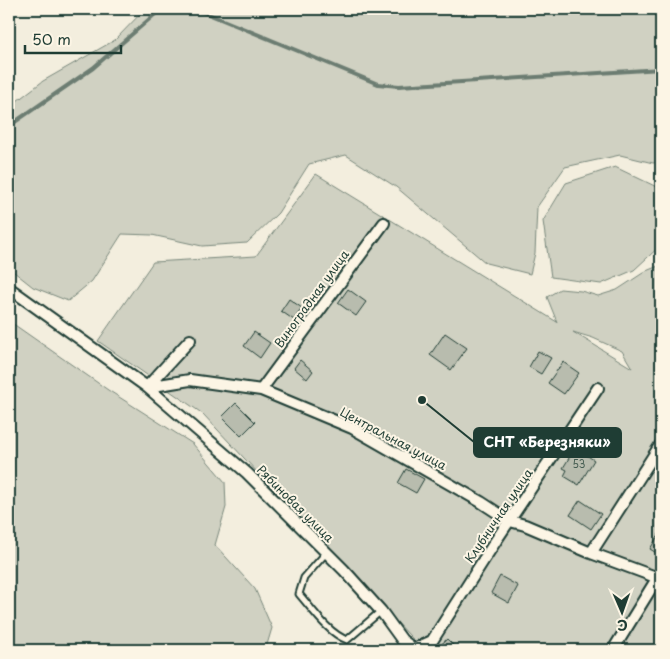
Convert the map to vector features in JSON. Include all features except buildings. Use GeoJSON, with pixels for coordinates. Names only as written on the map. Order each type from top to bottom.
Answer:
{"type":"FeatureCollection","features":[{"type":"Feature","properties":{"kind":"street","name":"Виноградная улица"},"geometry":{"type":"LineString","coordinates":[[261,390],[384,223]]}},
{"type":"Feature","properties":{"kind":"street"},"geometry":{"type":"LineString","coordinates":[[9,288],[147,387],[190,340]]}},
{"type":"Feature","properties":{"kind":"street","name":"Центральная улица"},"geometry":{"type":"LineString","coordinates":[[147,387],[190,380],[261,390],[352,428],[481,502],[510,521],[525,525],[591,554],[660,576]]}},
{"type":"Feature","properties":{"kind":"street","name":"Рябиновая улица"},"geometry":{"type":"LineString","coordinates":[[147,387],[247,473],[327,553],[381,611],[402,640],[414,650]]}},
{"type":"Feature","properties":{"kind":"street","name":"Клубничная улица"},"geometry":{"type":"LineString","coordinates":[[414,650],[432,641],[598,388]]}},
{"type":"Feature","properties":{"kind":"street"},"geometry":{"type":"LineString","coordinates":[[591,554],[661,444]]}},
{"type":"Feature","properties":{"kind":"street"},"geometry":{"type":"LineString","coordinates":[[613,650],[660,576]]}},
{"type":"Feature","properties":{"kind":"lane"},"geometry":{"type":"LineString","coordinates":[[327,553],[304,578],[299,594],[318,616],[338,637],[348,640],[381,611]]}},
{"type":"Feature","properties":{"kind":"shaded area"},"geometry":{"type":"Polygon","coordinates":[[[145,9],[661,9],[661,162],[653,163],[620,155],[565,167],[537,207],[535,253],[530,274],[486,263],[396,187],[346,155],[309,164],[278,213],[247,243],[202,246],[152,235],[122,234],[92,281],[68,301],[33,287],[9,268],[9,107],[43,81],[115,40],[145,9]]]}},
{"type":"Feature","properties":{"kind":"shaded area"},"geometry":{"type":"Polygon","coordinates":[[[615,167],[661,189],[661,245],[634,270],[601,284],[551,277],[543,221],[566,183],[615,167]]]}},
{"type":"Feature","properties":{"kind":"shaded area"},"geometry":{"type":"Polygon","coordinates":[[[316,174],[557,322],[547,297],[560,289],[581,291],[598,296],[617,290],[646,271],[661,265],[661,650],[423,650],[203,414],[98,341],[153,262],[256,256],[316,174]],[[573,332],[632,368],[622,351],[593,338],[573,332]]]}},
{"type":"Feature","properties":{"kind":"shaded area"},"geometry":{"type":"Polygon","coordinates":[[[9,321],[108,390],[193,444],[225,482],[226,507],[215,545],[255,589],[272,628],[266,648],[268,650],[9,650],[9,321]]]}},
{"type":"Feature","properties":{"kind":"waterway"},"geometry":{"type":"LineString","coordinates":[[9,126],[93,68],[161,9]]}},
{"type":"Feature","properties":{"kind":"waterway"},"geometry":{"type":"LineString","coordinates":[[196,9],[378,84],[399,86],[661,69]]}},
{"type":"Feature","properties":{"kind":"place","name":"СНТ «Березняки»"},"geometry":{"type":"Point","coordinates":[422,400]}}]}
